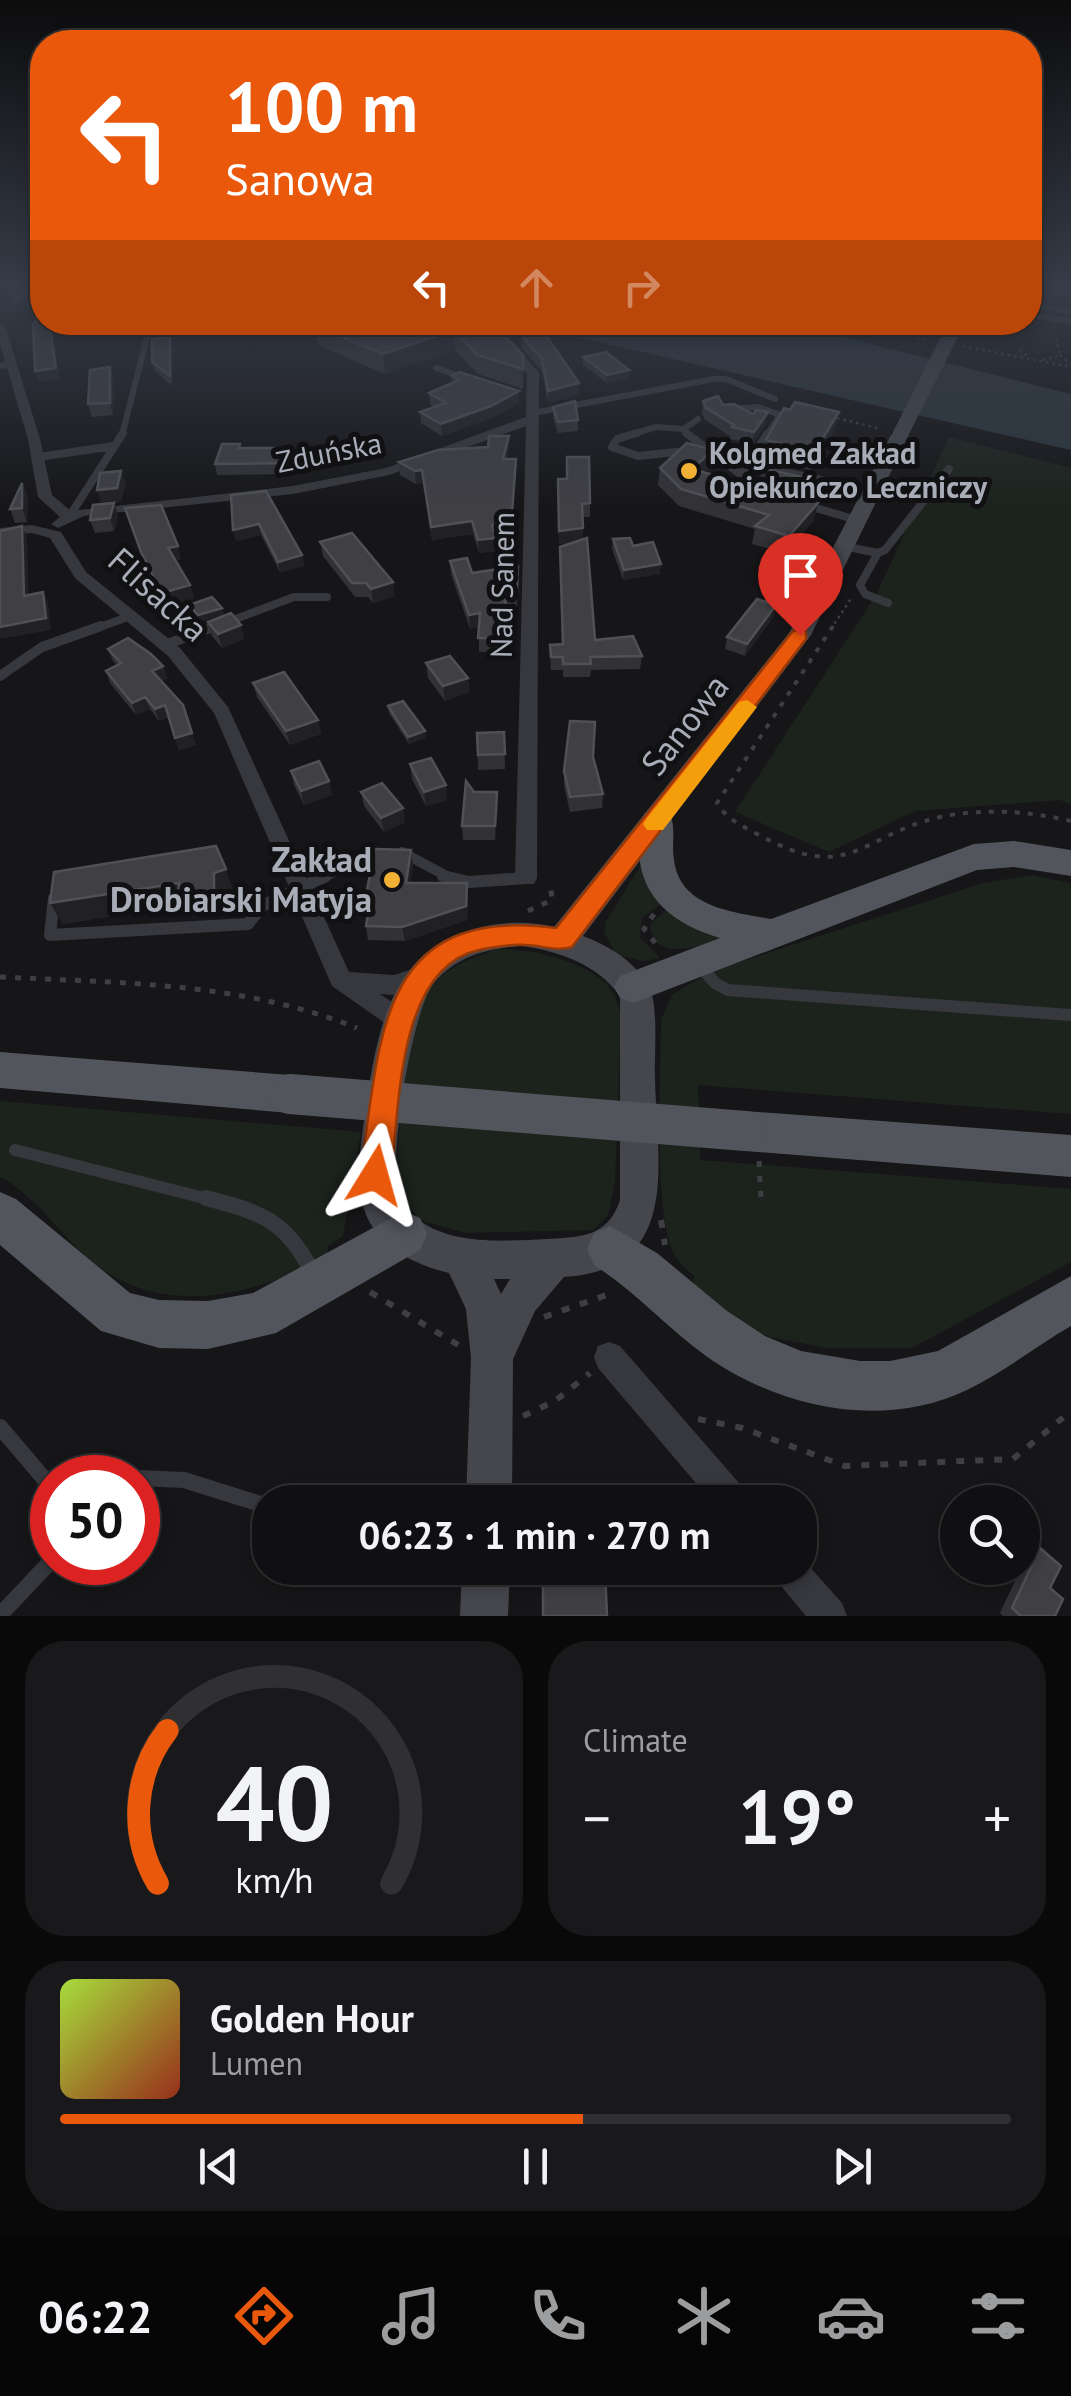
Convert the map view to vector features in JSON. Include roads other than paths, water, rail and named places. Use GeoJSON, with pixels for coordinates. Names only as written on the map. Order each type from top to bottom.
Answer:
{"type":"FeatureCollection","features":[{"type":"Feature","properties":{"kind":"main road","name":"Sanowa"},"geometry":{"type":"LineString","coordinates":[[562,939],[800,635],[938,359]]}},
{"type":"Feature","properties":{"kind":"main road"},"geometry":{"type":"LineString","coordinates":[[657,821],[658,873],[674,898],[694,914],[716,924],[773,934]]}},
{"type":"Feature","properties":{"kind":"main road"},"geometry":{"type":"LineString","coordinates":[[632,987],[683,959],[773,934],[974,857],[1014,854],[1071,863]]}},
{"type":"Feature","properties":{"kind":"main road"},"geometry":{"type":"LineString","coordinates":[[617,1269],[639,1200],[638,1008],[632,987],[608,964],[562,939],[523,934],[471,941],[448,952],[418,977],[398,1019],[375,1175],[383,1210],[404,1234],[492,1262],[554,1258],[617,1269],[639,1264],[702,1322],[738,1348],[779,1370],[841,1385],[905,1383],[944,1375],[1071,1300]]}},
{"type":"Feature","properties":{"kind":"main road"},"geometry":{"type":"LineString","coordinates":[[0,1070],[290,1094],[752,1146],[1071,1156]]}},
{"type":"Feature","properties":{"kind":"main road"},"geometry":{"type":"LineString","coordinates":[[0,1215],[118,1314],[160,1324],[208,1325],[258,1316],[338,1287],[404,1234]]}},
{"type":"Feature","properties":{"kind":"main road"},"geometry":{"type":"LineString","coordinates":[[460,1254],[486,1306],[481,1359],[489,1485]]}},
{"type":"Feature","properties":{"kind":"main road"},"geometry":{"type":"LineString","coordinates":[[481,1359],[520,1297],[554,1258]]}},
{"type":"Feature","properties":{"kind":"main road"},"geometry":{"type":"LineString","coordinates":[[484,1616],[485,1585]]}},
{"type":"Feature","properties":{"kind":"street","name":"Nad Sanem"},"geometry":{"type":"LineString","coordinates":[[520,359],[533,374],[529,407],[530,884]]}},
{"type":"Feature","properties":{"kind":"street"},"geometry":{"type":"LineString","coordinates":[[0,532],[48,531],[69,517],[45,497],[38,457],[6,365]]}},
{"type":"Feature","properties":{"kind":"street","name":"Zduńska"},"geometry":{"type":"LineString","coordinates":[[69,517],[82,512],[293,490],[389,471],[529,407]]}},
{"type":"Feature","properties":{"kind":"street","name":"Flisacka"},"geometry":{"type":"LineString","coordinates":[[48,531],[63,542],[80,575],[164,645],[222,711],[340,979]]}},
{"type":"Feature","properties":{"kind":"street"},"geometry":{"type":"LineString","coordinates":[[340,979],[370,986],[418,977]]}},
{"type":"Feature","properties":{"kind":"street"},"geometry":{"type":"LineString","coordinates":[[340,979],[398,1019]]}},
{"type":"Feature","properties":{"kind":"street"},"geometry":{"type":"LineString","coordinates":[[609,1357],[718,1485]]}},
{"type":"Feature","properties":{"kind":"street"},"geometry":{"type":"LineString","coordinates":[[802,1585],[828,1616]]}},
{"type":"Feature","properties":{"kind":"lane"},"geometry":{"type":"LineString","coordinates":[[69,517],[122,437],[141,359]]}},
{"type":"Feature","properties":{"kind":"lane"},"geometry":{"type":"LineString","coordinates":[[436,368],[468,378]]}},
{"type":"Feature","properties":{"kind":"lane"},"geometry":{"type":"LineString","coordinates":[[529,407],[714,379],[774,399]]}},
{"type":"Feature","properties":{"kind":"lane"},"geometry":{"type":"LineString","coordinates":[[723,410],[759,407],[780,415],[744,476]]}},
{"type":"Feature","properties":{"kind":"lane"},"geometry":{"type":"LineString","coordinates":[[684,430],[698,419]]}},
{"type":"Feature","properties":{"kind":"lane"},"geometry":{"type":"LineString","coordinates":[[702,449],[647,456],[624,454],[612,447],[617,440],[656,427],[684,430],[702,449],[744,476],[804,505],[857,520]]}},
{"type":"Feature","properties":{"kind":"lane"},"geometry":{"type":"LineString","coordinates":[[38,457],[114,446]]}},
{"type":"Feature","properties":{"kind":"lane"},"geometry":{"type":"LineString","coordinates":[[748,464],[821,480],[804,505]]}},
{"type":"Feature","properties":{"kind":"lane"},"geometry":{"type":"LineString","coordinates":[[844,546],[878,553],[885,550],[949,469]]}},
{"type":"Feature","properties":{"kind":"lane"},"geometry":{"type":"LineString","coordinates":[[878,553],[860,585],[865,594],[888,602]]}},
{"type":"Feature","properties":{"kind":"lane"},"geometry":{"type":"LineString","coordinates":[[164,645],[294,597],[326,597]]}},
{"type":"Feature","properties":{"kind":"lane"},"geometry":{"type":"LineString","coordinates":[[0,676],[42,647],[128,617]]}},
{"type":"Feature","properties":{"kind":"lane"},"geometry":{"type":"LineString","coordinates":[[54,897],[50,935],[248,924],[262,906],[374,853],[415,855],[432,872],[462,883],[530,884]]}},
{"type":"Feature","properties":{"kind":"lane"},"geometry":{"type":"LineString","coordinates":[[683,959],[714,984],[728,990],[1071,1016]]}},
{"type":"Feature","properties":{"kind":"lane"},"geometry":{"type":"LineString","coordinates":[[16,1150],[260,1212],[338,1287]]}},
{"type":"Feature","properties":{"kind":"lane"},"geometry":{"type":"LineString","coordinates":[[0,1427],[30,1462]]}},
{"type":"Feature","properties":{"kind":"lane"},"geometry":{"type":"LineString","coordinates":[[160,1479],[184,1480],[252,1501]]}},
{"type":"Feature","properties":{"kind":"lane"},"geometry":{"type":"LineString","coordinates":[[0,1615],[30,1583]]}},
{"type":"Feature","properties":{"kind":"place","name":"Kolgmed Zakład Opiekuńczo Leczniczy"},"geometry":{"type":"Point","coordinates":[689,471]}},
{"type":"Feature","properties":{"kind":"place","name":"Zakład Drobiarski Matyja"},"geometry":{"type":"Point","coordinates":[392,880]}}]}
